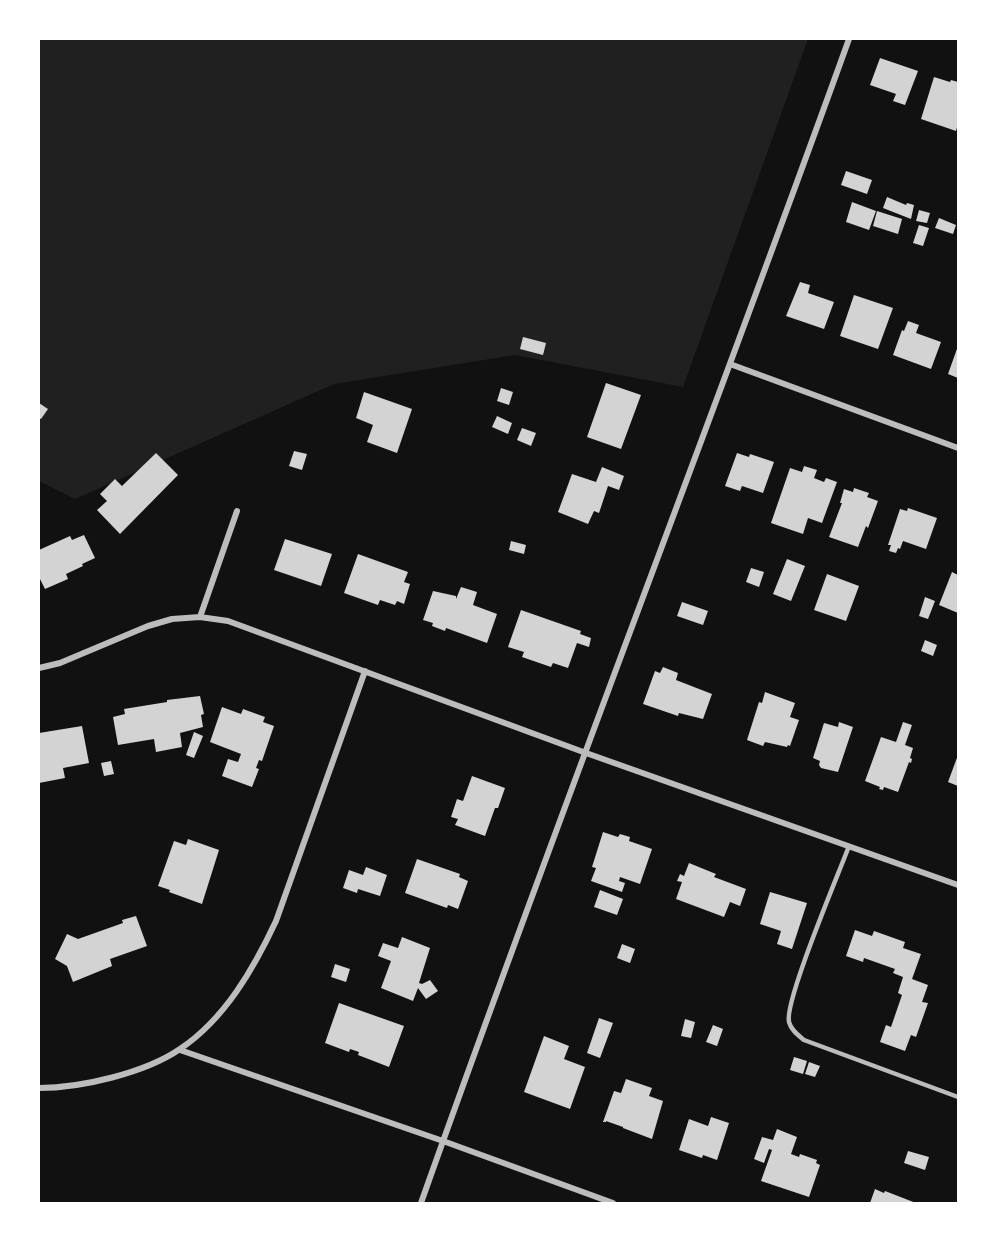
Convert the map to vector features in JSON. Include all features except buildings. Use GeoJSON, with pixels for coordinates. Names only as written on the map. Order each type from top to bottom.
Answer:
{"type":"FeatureCollection","features":[{"type":"Feature","properties":{"kind":"street"},"geometry":{"type":"LineString","coordinates":[[421,1203],[849,39]]}},
{"type":"Feature","properties":{"kind":"street"},"geometry":{"type":"LineString","coordinates":[[730,364],[958,448]]}},
{"type":"Feature","properties":{"kind":"street"},"geometry":{"type":"LineString","coordinates":[[200,617],[237,511]]}},
{"type":"Feature","properties":{"kind":"street"},"geometry":{"type":"LineString","coordinates":[[39,668],[172,619],[200,617],[228,621],[586,753],[958,885]]}},
{"type":"Feature","properties":{"kind":"street"},"geometry":{"type":"LineString","coordinates":[[39,1088],[81,1084],[111,1078],[141,1068],[180,1050],[204,1029],[226,1004],[245,979],[276,921],[365,671]]}},
{"type":"Feature","properties":{"kind":"street"},"geometry":{"type":"LineString","coordinates":[[180,1050],[443,1141],[613,1203]]}},
{"type":"Feature","properties":{"kind":"lane"},"geometry":{"type":"LineString","coordinates":[[849,846],[809,948],[789,1011],[789,1023],[795,1033],[804,1040],[958,1097]]}},
{"type":"Feature","properties":{"kind":"shaded area"},"geometry":{"type":"Polygon","coordinates":[[[39,39],[808,39],[683,387],[515,355],[334,384],[75,499],[39,481],[39,39]]]}}]}
